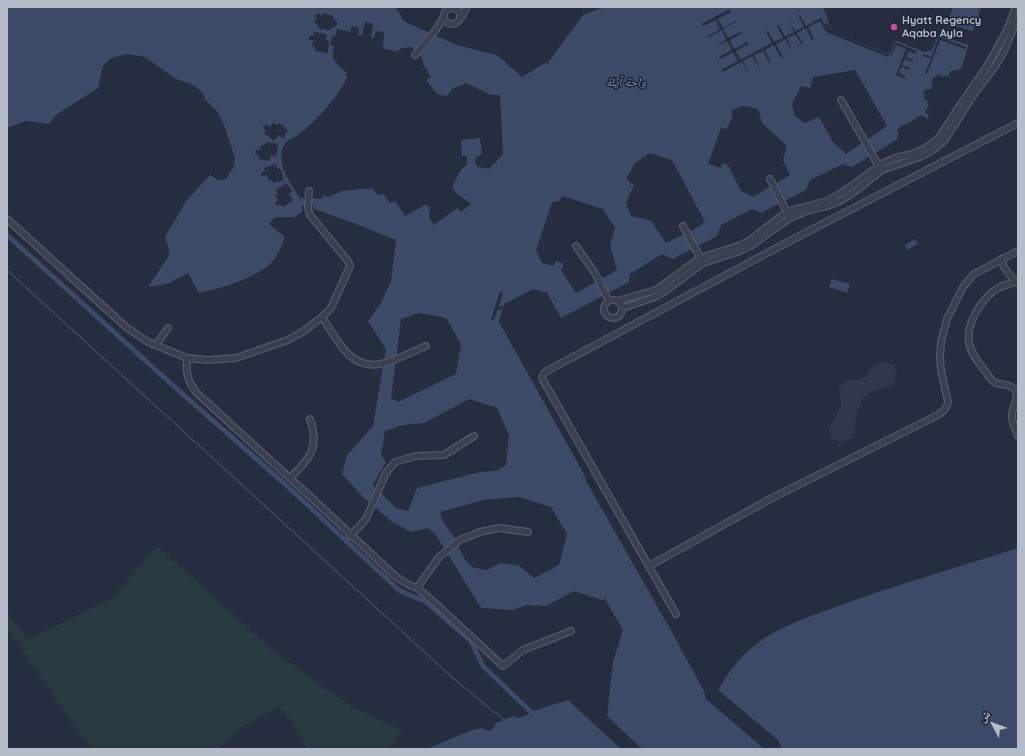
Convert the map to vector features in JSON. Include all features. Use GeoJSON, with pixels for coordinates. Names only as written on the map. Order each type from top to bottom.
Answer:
{"type":"FeatureCollection","features":[{"type":"Feature","properties":{"kind":"street"},"geometry":{"type":"LineString","coordinates":[[414,56],[436,30],[444,17],[446,10],[461,7]]}},
{"type":"Feature","properties":{"kind":"street"},"geometry":{"type":"LineString","coordinates":[[436,30],[448,24],[457,24],[467,7]]}},
{"type":"Feature","properties":{"kind":"street"},"geometry":{"type":"LineString","coordinates":[[984,77],[1007,30],[1016,7]]}},
{"type":"Feature","properties":{"kind":"street"},"geometry":{"type":"LineString","coordinates":[[453,8],[459,12],[460,19]]}},
{"type":"Feature","properties":{"kind":"street"},"geometry":{"type":"LineString","coordinates":[[444,17],[448,24]]}},
{"type":"Feature","properties":{"kind":"street"},"geometry":{"type":"LineString","coordinates":[[617,301],[656,290],[700,259],[756,237],[778,218],[838,195],[898,157],[919,152],[939,138],[958,108],[1004,51],[1018,18]]}},
{"type":"Feature","properties":{"kind":"street"},"geometry":{"type":"LineString","coordinates":[[841,100],[880,168]]}},
{"type":"Feature","properties":{"kind":"street"},"geometry":{"type":"LineString","coordinates":[[676,614],[543,380],[542,377],[544,372],[784,244],[1018,123]]}},
{"type":"Feature","properties":{"kind":"street"},"geometry":{"type":"LineString","coordinates":[[770,179],[789,215]]}},
{"type":"Feature","properties":{"kind":"street"},"geometry":{"type":"LineString","coordinates":[[7,219],[126,327],[140,337],[187,358],[208,360],[236,358],[288,340],[304,331],[322,317],[331,308],[350,266],[348,261],[310,215],[308,208],[309,191]]}},
{"type":"Feature","properties":{"kind":"street"},"geometry":{"type":"LineString","coordinates":[[683,226],[700,259]]}},
{"type":"Feature","properties":{"kind":"street"},"geometry":{"type":"LineString","coordinates":[[576,246],[595,273],[608,298],[617,301],[623,308]]}},
{"type":"Feature","properties":{"kind":"street"},"geometry":{"type":"LineString","coordinates":[[649,566],[770,499],[938,415],[945,410],[948,406],[948,402],[941,370],[940,357],[941,342],[947,319],[963,287],[970,278],[978,271],[1018,251]]}},
{"type":"Feature","properties":{"kind":"street"},"geometry":{"type":"LineString","coordinates":[[623,308],[655,297],[664,292],[700,259]]}},
{"type":"Feature","properties":{"kind":"street"},"geometry":{"type":"LineString","coordinates":[[1001,259],[1004,268],[1016,281],[998,288],[987,298],[975,314],[969,334],[972,352],[983,369],[995,382],[1008,385],[1014,389],[1016,401],[1011,414],[1018,436]]}},
{"type":"Feature","properties":{"kind":"street"},"geometry":{"type":"LineString","coordinates":[[608,298],[604,308],[605,315],[610,319],[619,317],[622,314],[623,308]]}},
{"type":"Feature","properties":{"kind":"street"},"geometry":{"type":"LineString","coordinates":[[322,317],[342,347],[350,356],[355,360],[366,364],[381,364],[426,346]]}},
{"type":"Feature","properties":{"kind":"street"},"geometry":{"type":"LineString","coordinates":[[156,345],[168,328]]}},
{"type":"Feature","properties":{"kind":"street"},"geometry":{"type":"LineString","coordinates":[[187,358],[187,375],[195,392],[290,478],[350,536],[395,576],[426,595],[503,666],[523,650],[571,631]]}},
{"type":"Feature","properties":{"kind":"street"},"geometry":{"type":"LineString","coordinates":[[290,478],[308,458],[313,449],[315,435],[310,419]]}},
{"type":"Feature","properties":{"kind":"street"},"geometry":{"type":"LineString","coordinates":[[350,536],[366,519],[381,488],[386,473],[395,462],[416,456],[444,455],[474,436]]}},
{"type":"Feature","properties":{"kind":"street"},"geometry":{"type":"LineString","coordinates":[[416,588],[439,557],[460,540],[480,532],[500,528],[528,532]]}},
{"type":"Feature","properties":{"kind":"shaded area"},"geometry":{"type":"Polygon","coordinates":[[[885,361],[895,366],[897,376],[893,385],[869,393],[861,402],[856,415],[855,429],[852,438],[841,443],[831,438],[829,429],[841,406],[839,388],[843,383],[849,380],[856,380],[865,377],[874,366],[885,361]]]}},
{"type":"Feature","properties":{"kind":"shaded area"},"geometry":{"type":"Polygon","coordinates":[[[157,546],[277,654],[354,708],[402,729],[392,746],[384,749],[307,749],[291,719],[277,708],[242,727],[222,745],[223,749],[93,749],[74,726],[7,627],[7,612],[27,639],[112,599],[157,546]]]}},
{"type":"Feature","properties":{"kind":"water","name":"واحة آيلة"},"geometry":{"type":"Polygon","coordinates":[[[7,7],[394,7],[405,22],[457,45],[497,55],[522,77],[545,63],[547,64],[583,15],[604,7],[823,7],[832,31],[889,54],[894,42],[897,41],[924,52],[932,50],[939,35],[942,37],[953,7],[981,7],[961,69],[951,71],[947,77],[945,75],[943,77],[938,74],[934,77],[931,82],[933,86],[931,89],[926,89],[923,93],[925,95],[923,98],[929,105],[925,112],[929,116],[927,119],[922,115],[910,123],[900,126],[901,127],[897,129],[899,134],[897,136],[898,139],[852,167],[843,164],[810,180],[806,190],[761,213],[752,209],[721,225],[717,236],[673,259],[662,254],[630,274],[629,282],[561,318],[547,293],[533,289],[504,304],[499,322],[585,476],[586,481],[677,641],[704,691],[706,699],[762,747],[762,749],[642,749],[607,716],[613,662],[623,630],[605,599],[602,600],[574,591],[546,606],[526,605],[513,610],[481,608],[436,535],[428,528],[411,532],[392,522],[363,497],[342,474],[347,455],[373,426],[386,349],[368,321],[381,303],[391,281],[396,240],[314,209],[313,206],[302,206],[302,212],[294,217],[275,217],[269,224],[285,237],[276,257],[270,264],[252,276],[230,285],[199,293],[188,273],[167,284],[148,287],[170,254],[165,237],[186,201],[210,175],[218,180],[226,179],[234,166],[235,158],[224,125],[217,111],[206,101],[202,92],[193,85],[174,78],[145,57],[127,54],[111,58],[103,66],[98,88],[57,114],[49,124],[26,121],[7,128],[7,7]],[[318,13],[315,15],[317,18],[314,21],[321,30],[325,28],[328,31],[338,24],[331,14],[328,16],[326,13],[321,16],[318,13]],[[365,22],[362,35],[358,35],[359,28],[352,26],[350,32],[337,29],[335,36],[332,37],[330,45],[334,46],[333,58],[348,76],[325,110],[304,131],[285,143],[281,159],[285,173],[300,198],[322,199],[324,195],[328,197],[342,191],[372,188],[379,196],[383,194],[390,203],[395,201],[405,216],[425,205],[430,207],[429,217],[434,225],[457,208],[461,212],[471,204],[456,193],[452,187],[460,171],[467,164],[467,156],[462,156],[461,140],[480,138],[482,154],[475,158],[476,166],[489,169],[503,154],[500,95],[491,95],[466,83],[452,89],[447,96],[437,94],[426,80],[431,77],[423,64],[422,58],[411,47],[402,48],[397,52],[383,48],[384,32],[376,31],[374,38],[371,38],[373,24],[365,22]],[[314,32],[313,36],[310,35],[309,40],[313,40],[312,46],[315,47],[315,51],[328,53],[329,41],[326,40],[326,34],[314,32]],[[855,70],[813,77],[810,88],[801,86],[792,104],[795,116],[805,123],[819,117],[833,142],[846,154],[887,126],[855,70]],[[743,106],[732,110],[732,117],[727,129],[721,128],[708,164],[721,168],[722,163],[728,165],[741,191],[753,197],[790,175],[783,160],[787,146],[762,123],[758,109],[743,106]],[[273,123],[270,127],[266,124],[263,128],[266,130],[264,133],[274,141],[279,135],[283,138],[288,130],[279,123],[277,125],[273,123]],[[266,142],[265,145],[261,145],[260,150],[256,150],[255,154],[259,155],[258,159],[270,161],[271,155],[276,156],[278,144],[266,142]],[[650,153],[635,163],[626,179],[634,185],[626,203],[631,216],[651,221],[666,243],[693,230],[705,222],[672,160],[650,153]],[[276,164],[264,168],[265,171],[261,172],[262,176],[267,175],[269,181],[272,180],[273,183],[284,180],[280,168],[277,169],[276,164]],[[286,183],[276,190],[278,193],[275,195],[279,200],[275,203],[277,206],[280,204],[283,207],[293,200],[289,194],[292,191],[286,183]],[[563,196],[559,201],[552,202],[536,250],[542,263],[553,266],[556,261],[564,264],[561,270],[576,293],[617,270],[610,246],[615,228],[603,209],[563,196]],[[419,313],[401,319],[391,398],[398,402],[456,374],[461,344],[446,318],[419,313]],[[469,399],[424,423],[403,425],[385,431],[381,455],[386,462],[373,485],[396,508],[408,511],[417,488],[480,472],[496,471],[506,465],[509,435],[497,408],[469,399]],[[519,497],[484,500],[440,512],[442,520],[454,537],[464,558],[472,567],[487,570],[500,563],[518,565],[534,578],[559,565],[567,534],[551,507],[519,497]]]}},
{"type":"Feature","properties":{"kind":"water"},"geometry":{"type":"Polygon","coordinates":[[[915,239],[918,244],[907,250],[905,245],[915,239]]]}},
{"type":"Feature","properties":{"kind":"water"},"geometry":{"type":"Polygon","coordinates":[[[832,279],[850,284],[847,293],[829,287],[832,279]]]}},
{"type":"Feature","properties":{"kind":"water"},"geometry":{"type":"Polygon","coordinates":[[[1018,548],[1018,749],[782,749],[778,740],[718,690],[731,670],[746,653],[767,636],[795,622],[879,592],[1018,548]]]}},
{"type":"Feature","properties":{"kind":"water"},"geometry":{"type":"Polygon","coordinates":[[[568,700],[621,749],[427,749],[472,730],[482,728],[488,731],[493,729],[496,723],[513,716],[518,718],[529,714],[531,715],[534,713],[533,711],[568,700]]]}},
{"type":"Feature","properties":{"kind":"pier"},"geometry":{"type":"Polygon","coordinates":[[[730,9],[731,12],[718,19],[723,28],[735,21],[736,22],[723,29],[728,38],[741,32],[742,33],[730,40],[734,49],[748,42],[749,44],[736,51],[740,60],[772,43],[766,32],[768,31],[774,42],[783,38],[777,26],[779,25],[785,37],[794,32],[788,20],[795,31],[804,27],[798,15],[800,15],[806,26],[821,18],[824,24],[828,23],[832,31],[889,55],[888,57],[826,32],[820,21],[808,27],[814,39],[812,40],[806,28],[797,33],[803,44],[802,45],[795,34],[787,38],[792,51],[785,39],[776,44],[783,57],[781,58],[774,45],[765,50],[771,63],[770,64],[763,51],[754,55],[760,69],[752,56],[743,61],[749,74],[742,62],[722,72],[721,70],[738,61],[733,52],[720,59],[719,57],[732,50],[727,41],[714,47],[726,40],[722,30],[709,37],[708,36],[720,29],[716,20],[703,26],[701,24],[730,9]]]}},
{"type":"Feature","properties":{"kind":"pier"},"geometry":{"type":"Polygon","coordinates":[[[945,23],[975,32],[971,46],[939,35],[941,34],[945,23]]]}},
{"type":"Feature","properties":{"kind":"pier"},"geometry":{"type":"Polygon","coordinates":[[[939,37],[966,47],[965,49],[940,40],[927,74],[925,73],[931,59],[923,56],[924,54],[931,57],[939,37]]]}},
{"type":"Feature","properties":{"kind":"pier"},"geometry":{"type":"Polygon","coordinates":[[[895,42],[917,51],[916,54],[908,51],[906,57],[913,60],[912,62],[905,59],[902,65],[910,68],[909,70],[901,67],[899,73],[906,77],[905,79],[896,75],[906,49],[896,45],[891,56],[890,55],[895,42]]]}},
{"type":"Feature","properties":{"kind":"pier"},"geometry":{"type":"Polygon","coordinates":[[[500,292],[503,293],[499,306],[503,307],[502,310],[498,309],[494,320],[491,319],[500,292]]]}},
{"type":"Feature","properties":{"kind":"waterway"},"geometry":{"type":"LineString","coordinates":[[7,235],[169,382],[285,484],[400,591],[425,601],[471,641],[483,666],[533,714]]}},
{"type":"Feature","properties":{"kind":"waterway"},"geometry":{"type":"LineString","coordinates":[[7,270],[453,678],[504,720]]}},
{"type":"Feature","properties":{"kind":"place","name":"Hyatt Regency Aqaba Ayla"},"geometry":{"type":"Point","coordinates":[894,27]}}]}
